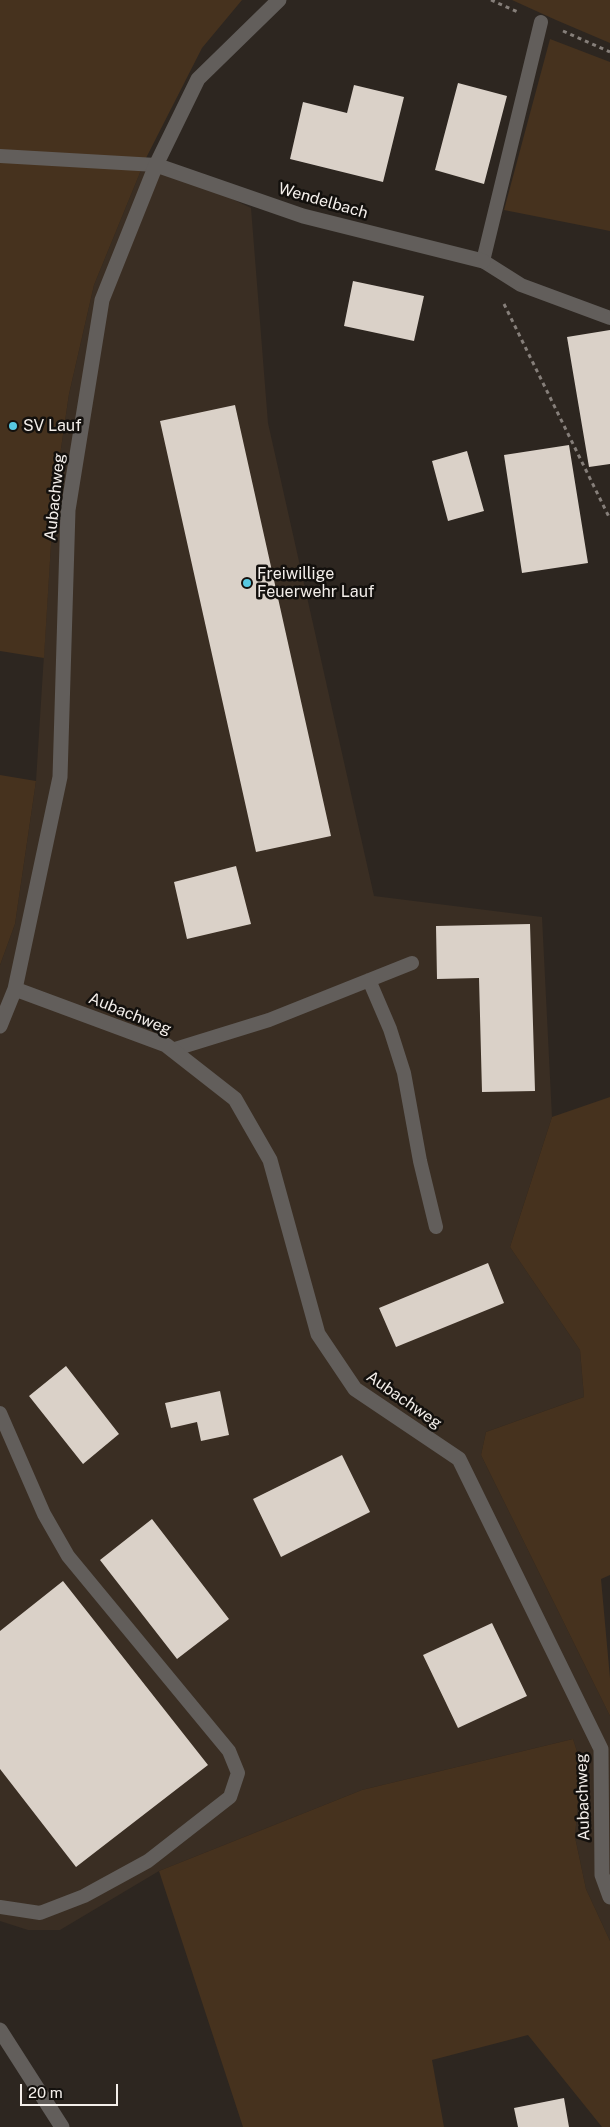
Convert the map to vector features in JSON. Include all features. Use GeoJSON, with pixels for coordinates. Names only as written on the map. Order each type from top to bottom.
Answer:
{"type":"FeatureCollection","features":[{"type":"Feature","properties":{"kind":"street","name":"Aubachweg"},"geometry":{"type":"LineString","coordinates":[[0,1026],[15,989],[60,777],[68,510],[102,300],[156,165],[198,79],[279,0]]}},
{"type":"Feature","properties":{"kind":"street","name":"Wendelbach"},"geometry":{"type":"LineString","coordinates":[[156,165],[303,216],[483,261]]}},
{"type":"Feature","properties":{"kind":"street","name":"Aubachweg"},"geometry":{"type":"LineString","coordinates":[[15,989],[166,1045],[235,1099],[270,1160],[318,1334],[355,1389],[459,1458],[601,1750],[602,1875],[610,1897]]}},
{"type":"Feature","properties":{"kind":"street"},"geometry":{"type":"LineString","coordinates":[[0,2030],[62,2127]]}},
{"type":"Feature","properties":{"kind":"lane"},"geometry":{"type":"LineString","coordinates":[[541,22],[483,261],[521,285],[610,318]]}},
{"type":"Feature","properties":{"kind":"lane"},"geometry":{"type":"LineString","coordinates":[[0,156],[156,165]]}},
{"type":"Feature","properties":{"kind":"lane"},"geometry":{"type":"LineString","coordinates":[[172,1050],[269,1020],[412,963]]}},
{"type":"Feature","properties":{"kind":"lane"},"geometry":{"type":"LineString","coordinates":[[369,980],[390,1029],[404,1074],[420,1161],[436,1227]]}},
{"type":"Feature","properties":{"kind":"lane"},"geometry":{"type":"LineString","coordinates":[[0,1414],[44,1514],[68,1556],[229,1751],[238,1773],[230,1797],[148,1861],[84,1896],[40,1913],[0,1907]]}},
{"type":"Feature","properties":{"kind":"path"},"geometry":{"type":"LineString","coordinates":[[500,297],[610,519]]}},
{"type":"Feature","properties":{"kind":"shaded area"},"geometry":{"type":"Polygon","coordinates":[[[0,0],[242,0],[202,48],[146,158],[94,285],[69,394],[54,496],[44,658],[0,651],[0,0]]]}},
{"type":"Feature","properties":{"kind":"shaded area"},"geometry":{"type":"Polygon","coordinates":[[[512,0],[610,0],[610,43],[556,20],[512,0]]]}},
{"type":"Feature","properties":{"kind":"shaded area"},"geometry":{"type":"Polygon","coordinates":[[[550,39],[610,62],[610,231],[504,210],[550,39]]]}},
{"type":"Feature","properties":{"kind":"shaded area"},"geometry":{"type":"Polygon","coordinates":[[[146,158],[251,208],[268,423],[374,896],[542,917],[552,1117],[510,1247],[580,1350],[584,1397],[486,1432],[481,1455],[610,1716],[610,1941],[586,1889],[575,1837],[581,1764],[573,1739],[362,1790],[159,1871],[60,1930],[28,1930],[0,1921],[0,965],[15,924],[36,781],[54,496],[69,394],[94,285],[146,158]]]}},
{"type":"Feature","properties":{"kind":"shaded area"},"geometry":{"type":"Polygon","coordinates":[[[0,775],[36,781],[15,924],[0,965],[0,775]]]}},
{"type":"Feature","properties":{"kind":"shaded area"},"geometry":{"type":"Polygon","coordinates":[[[610,1097],[610,1575],[601,1579],[610,1678],[610,1716],[481,1455],[486,1432],[584,1397],[580,1350],[510,1247],[552,1117],[610,1097]]]}},
{"type":"Feature","properties":{"kind":"shaded area"},"geometry":{"type":"Polygon","coordinates":[[[573,1739],[581,1764],[575,1837],[586,1889],[610,1941],[610,2127],[602,2127],[528,2035],[432,2060],[444,2127],[243,2127],[159,1871],[362,1790],[573,1739]]]}},
{"type":"Feature","properties":{"kind":"building"},"geometry":{"type":"Polygon","coordinates":[[[458,83],[507,96],[484,184],[435,170],[458,83]]]}},
{"type":"Feature","properties":{"kind":"building"},"geometry":{"type":"Polygon","coordinates":[[[354,85],[404,97],[383,182],[290,159],[303,102],[347,113],[354,85]]]}},
{"type":"Feature","properties":{"kind":"building"},"geometry":{"type":"Polygon","coordinates":[[[353,281],[424,296],[414,341],[344,326],[353,281]]]}},
{"type":"Feature","properties":{"kind":"building"},"geometry":{"type":"Polygon","coordinates":[[[610,330],[610,464],[589,467],[567,337],[610,330]]]}},
{"type":"Feature","properties":{"kind":"building"},"geometry":{"type":"Polygon","coordinates":[[[235,405],[331,836],[256,852],[160,421],[235,405]]]}},
{"type":"Feature","properties":{"kind":"building"},"geometry":{"type":"Polygon","coordinates":[[[569,445],[588,563],[522,573],[504,455],[569,445]]]}},
{"type":"Feature","properties":{"kind":"building"},"geometry":{"type":"Polygon","coordinates":[[[467,451],[484,511],[448,521],[432,461],[467,451]]]}},
{"type":"Feature","properties":{"kind":"building"},"geometry":{"type":"Polygon","coordinates":[[[236,866],[251,924],[187,939],[174,882],[236,866]]]}},
{"type":"Feature","properties":{"kind":"building"},"geometry":{"type":"Polygon","coordinates":[[[530,924],[535,1091],[482,1092],[479,978],[437,979],[436,926],[530,924]]]}},
{"type":"Feature","properties":{"kind":"building"},"geometry":{"type":"Polygon","coordinates":[[[488,1263],[504,1303],[396,1347],[379,1308],[488,1263]]]}},
{"type":"Feature","properties":{"kind":"building"},"geometry":{"type":"Polygon","coordinates":[[[66,1366],[119,1434],[83,1464],[29,1396],[66,1366]]]}},
{"type":"Feature","properties":{"kind":"building"},"geometry":{"type":"Polygon","coordinates":[[[220,1391],[229,1435],[201,1441],[197,1422],[171,1428],[165,1403],[220,1391]]]}},
{"type":"Feature","properties":{"kind":"building"},"geometry":{"type":"Polygon","coordinates":[[[342,1455],[370,1512],[281,1557],[253,1499],[342,1455]]]}},
{"type":"Feature","properties":{"kind":"building"},"geometry":{"type":"Polygon","coordinates":[[[152,1519],[229,1619],[177,1659],[100,1560],[152,1519]]]}},
{"type":"Feature","properties":{"kind":"building"},"geometry":{"type":"Polygon","coordinates":[[[63,1581],[208,1765],[76,1867],[0,1769],[0,1631],[63,1581]]]}},
{"type":"Feature","properties":{"kind":"building"},"geometry":{"type":"Polygon","coordinates":[[[492,1623],[527,1696],[458,1728],[423,1655],[492,1623]]]}},
{"type":"Feature","properties":{"kind":"building"},"geometry":{"type":"Polygon","coordinates":[[[564,2098],[569,2127],[518,2127],[514,2108],[564,2098]]]}},
{"type":"Feature","properties":{"kind":"place","name":"SV Lauf"},"geometry":{"type":"Point","coordinates":[13,426]}},
{"type":"Feature","properties":{"kind":"place","name":"Freiwillige Feuerwehr Lauf"},"geometry":{"type":"Point","coordinates":[247,583]}}]}
